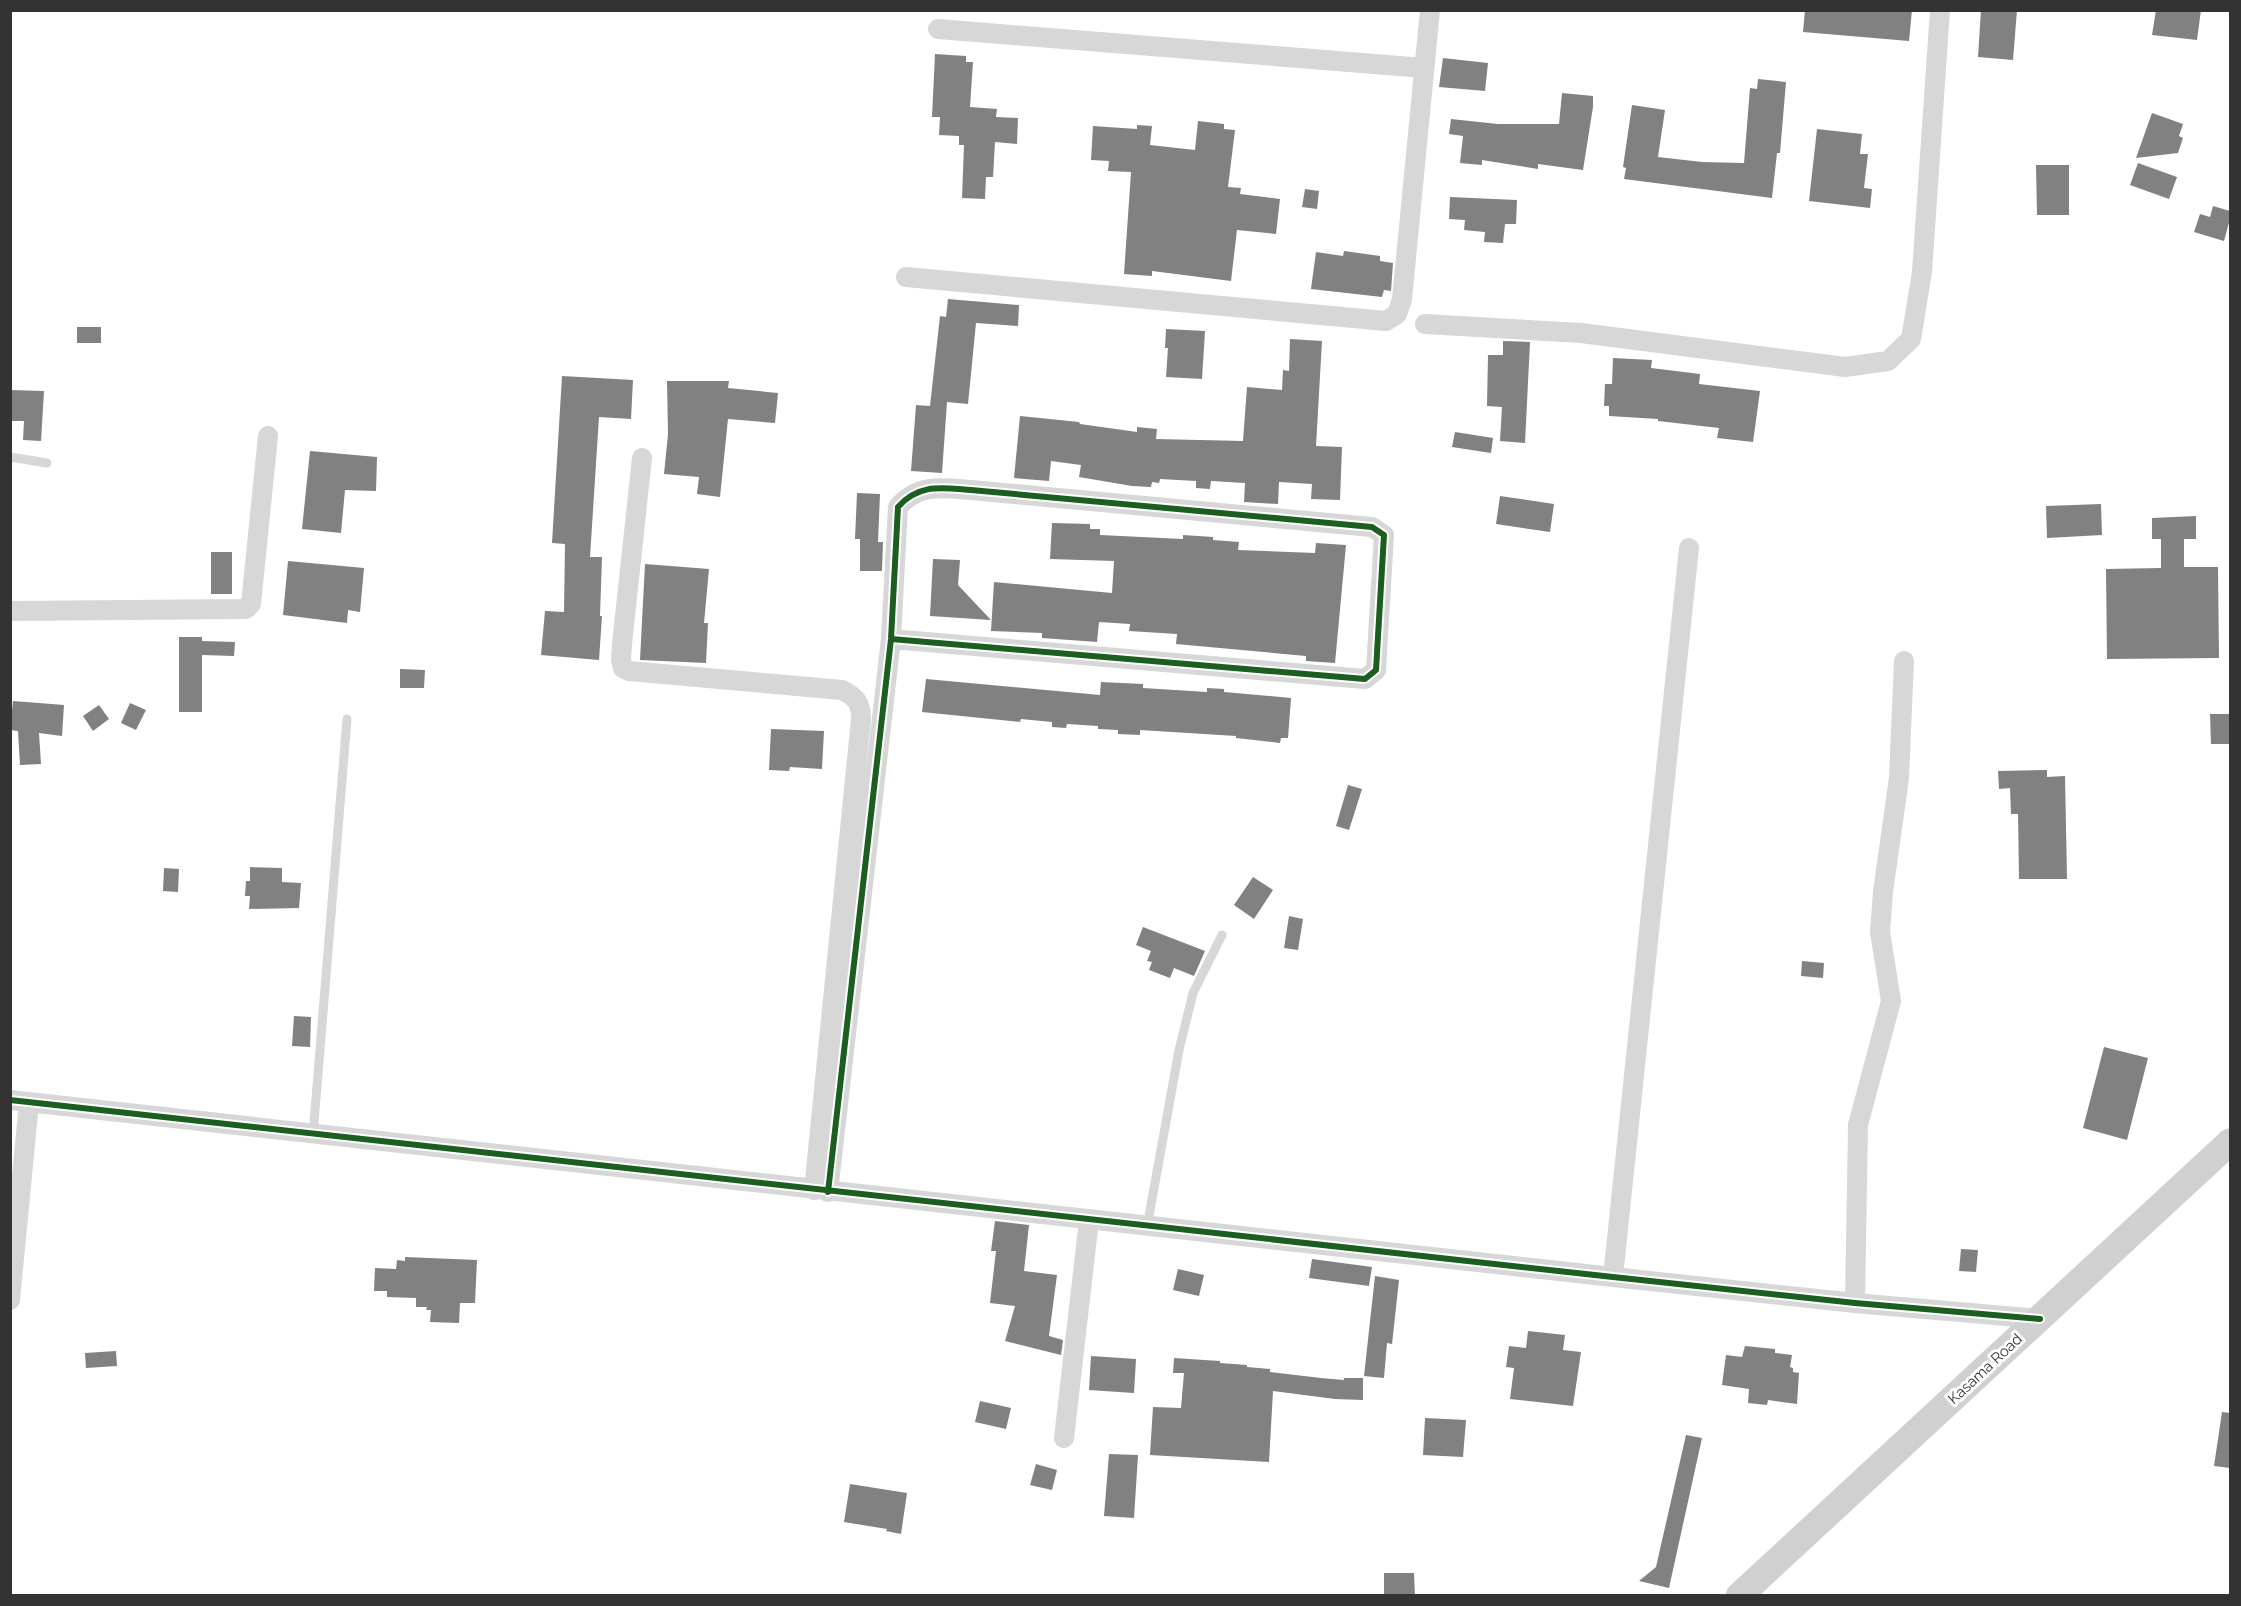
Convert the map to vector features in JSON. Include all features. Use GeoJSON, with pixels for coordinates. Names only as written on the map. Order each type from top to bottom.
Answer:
{"type":"FeatureCollection","features":[{"type":"Feature","properties":{"kind":"street"},"geometry":{"type":"LineString","coordinates":[[906,277],[1386,321],[1397,314],[1402,299],[1430,10]]}},
{"type":"Feature","properties":{"kind":"street"},"geometry":{"type":"LineString","coordinates":[[1425,324],[1581,333],[1845,367],[1888,361],[1911,339],[1922,272],[1940,10]]}},
{"type":"Feature","properties":{"kind":"street"},"geometry":{"type":"LineString","coordinates":[[938,28],[1424,68]]}},
{"type":"Feature","properties":{"kind":"street"},"geometry":{"type":"LineString","coordinates":[[10,611],[237,611],[246,609],[251,604],[268,436]]}},
{"type":"Feature","properties":{"kind":"street"},"geometry":{"type":"LineString","coordinates":[[642,458],[622,645],[623,668],[629,671],[842,690],[853,695],[861,705],[821,1191]]}},
{"type":"Feature","properties":{"kind":"street"},"geometry":{"type":"LineString","coordinates":[[821,1191],[891,639],[898,507],[915,492],[932,488],[1086,499],[1372,527],[1384,535],[1376,670],[1365,679],[891,639]]}},
{"type":"Feature","properties":{"kind":"street"},"geometry":{"type":"LineString","coordinates":[[1613,1277],[1689,548]]}},
{"type":"Feature","properties":{"kind":"street"},"geometry":{"type":"LineString","coordinates":[[1855,1303],[1858,1125],[1891,1001],[1880,932],[1883,892],[1899,778],[1904,661]]}},
{"type":"Feature","properties":{"kind":"street"},"geometry":{"type":"LineString","coordinates":[[10,1300],[20,1102],[1147,1227],[1855,1303],[2040,1319]]}},
{"type":"Feature","properties":{"kind":"street","name":"Kasama Road"},"geometry":{"type":"LineString","coordinates":[[1739,1596],[2230,1142]]}},
{"type":"Feature","properties":{"kind":"street"},"geometry":{"type":"LineString","coordinates":[[1064,1438],[1089,1220]]}},
{"type":"Feature","properties":{"kind":"lane"},"geometry":{"type":"LineString","coordinates":[[10,457],[47,463]]}},
{"type":"Feature","properties":{"kind":"lane"},"geometry":{"type":"LineString","coordinates":[[313,1135],[347,719]]}},
{"type":"Feature","properties":{"kind":"lane"},"geometry":{"type":"LineString","coordinates":[[1147,1227],[1179,1050],[1193,993],[1222,935]]}},
{"type":"Feature","properties":{"kind":"building"},"geometry":{"type":"Polygon","coordinates":[[[1805,10],[1912,10],[1909,41],[1803,32],[1805,10]]]}},
{"type":"Feature","properties":{"kind":"building"},"geometry":{"type":"Polygon","coordinates":[[[1981,10],[2017,10],[2013,60],[1978,57],[1981,10]]]}},
{"type":"Feature","properties":{"kind":"building"},"geometry":{"type":"Polygon","coordinates":[[[2156,10],[2201,10],[2197,40],[2152,35],[2156,10]]]}},
{"type":"Feature","properties":{"kind":"building"},"geometry":{"type":"Polygon","coordinates":[[[935,54],[966,56],[966,62],[973,62],[970,107],[997,109],[996,117],[1018,118],[1017,144],[995,142],[993,177],[986,177],[985,199],[962,198],[964,145],[959,145],[959,136],[939,135],[940,117],[932,117],[935,54]]]}},
{"type":"Feature","properties":{"kind":"building"},"geometry":{"type":"Polygon","coordinates":[[[1443,58],[1488,63],[1485,91],[1439,87],[1443,58]]]}},
{"type":"Feature","properties":{"kind":"building"},"geometry":{"type":"Polygon","coordinates":[[[1758,79],[1786,82],[1780,153],[1777,153],[1772,198],[1624,179],[1626,168],[1623,167],[1632,105],[1665,110],[1658,157],[1702,162],[1744,163],[1750,88],[1757,89],[1758,79]]]}},
{"type":"Feature","properties":{"kind":"building"},"geometry":{"type":"Polygon","coordinates":[[[1562,93],[1593,96],[1583,170],[1538,164],[1538,169],[1482,160],[1482,165],[1460,163],[1463,136],[1449,134],[1451,119],[1498,124],[1559,124],[1562,93]]]}},
{"type":"Feature","properties":{"kind":"building"},"geometry":{"type":"Polygon","coordinates":[[[2152,113],[2183,124],[2179,136],[2183,138],[2178,153],[2136,158],[2152,113]]]}},
{"type":"Feature","properties":{"kind":"building"},"geometry":{"type":"Polygon","coordinates":[[[1198,121],[1224,124],[1224,129],[1235,130],[1228,187],[1241,188],[1240,194],[1280,199],[1276,234],[1237,230],[1231,281],[1152,271],[1152,276],[1124,274],[1131,172],[1108,171],[1109,161],[1091,160],[1093,126],[1137,129],[1137,125],[1152,126],[1150,145],[1195,150],[1198,121]]]}},
{"type":"Feature","properties":{"kind":"building"},"geometry":{"type":"Polygon","coordinates":[[[1817,129],[1862,134],[1860,154],[1868,154],[1864,188],[1872,189],[1870,208],[1809,201],[1817,129]]]}},
{"type":"Feature","properties":{"kind":"building"},"geometry":{"type":"Polygon","coordinates":[[[2138,163],[2177,177],[2169,199],[2130,185],[2138,163]]]}},
{"type":"Feature","properties":{"kind":"building"},"geometry":{"type":"Polygon","coordinates":[[[2036,165],[2069,165],[2069,215],[2037,215],[2036,165]]]}},
{"type":"Feature","properties":{"kind":"building"},"geometry":{"type":"Polygon","coordinates":[[[1305,189],[1319,191],[1317,209],[1302,207],[1305,189]]]}},
{"type":"Feature","properties":{"kind":"building"},"geometry":{"type":"Polygon","coordinates":[[[1450,197],[1517,200],[1516,224],[1505,224],[1503,243],[1484,242],[1485,232],[1464,230],[1465,220],[1449,219],[1450,197]]]}},
{"type":"Feature","properties":{"kind":"building"},"geometry":{"type":"Polygon","coordinates":[[[2213,206],[2230,211],[2224,241],[2194,232],[2200,214],[2210,217],[2213,206]]]}},
{"type":"Feature","properties":{"kind":"building"},"geometry":{"type":"Polygon","coordinates":[[[1344,251],[1380,256],[1380,261],[1393,263],[1391,291],[1384,290],[1382,297],[1311,289],[1316,252],[1343,256],[1344,251]]]}},
{"type":"Feature","properties":{"kind":"building"},"geometry":{"type":"Polygon","coordinates":[[[948,299],[1019,305],[1018,326],[976,323],[968,404],[947,402],[942,473],[911,471],[916,405],[930,406],[940,316],[946,317],[948,299]]]}},
{"type":"Feature","properties":{"kind":"building"},"geometry":{"type":"Polygon","coordinates":[[[77,327],[101,327],[101,343],[77,343],[77,327]]]}},
{"type":"Feature","properties":{"kind":"building"},"geometry":{"type":"Polygon","coordinates":[[[1166,329],[1205,331],[1202,379],[1166,377],[1168,348],[1165,348],[1166,329]]]}},
{"type":"Feature","properties":{"kind":"building"},"geometry":{"type":"Polygon","coordinates":[[[1290,339],[1322,341],[1316,446],[1342,447],[1340,500],[1311,499],[1312,484],[1279,482],[1278,504],[1244,502],[1245,483],[1211,481],[1210,489],[1196,488],[1196,481],[1160,479],[1159,483],[1152,482],[1151,487],[1132,486],[1079,477],[1081,465],[1051,461],[1049,481],[1014,478],[1020,416],[1079,422],[1080,424],[1137,432],[1137,427],[1157,429],[1156,439],[1243,441],[1247,387],[1282,390],[1283,370],[1289,371],[1290,339]]]}},
{"type":"Feature","properties":{"kind":"building"},"geometry":{"type":"Polygon","coordinates":[[[1503,341],[1530,342],[1525,443],[1500,441],[1502,407],[1487,406],[1488,355],[1503,355],[1503,341]]]}},
{"type":"Feature","properties":{"kind":"building"},"geometry":{"type":"Polygon","coordinates":[[[1613,358],[1652,360],[1651,368],[1700,374],[1699,384],[1760,391],[1753,442],[1717,438],[1719,428],[1658,421],[1658,419],[1609,416],[1609,406],[1604,406],[1605,384],[1612,384],[1613,358]]]}},
{"type":"Feature","properties":{"kind":"building"},"geometry":{"type":"Polygon","coordinates":[[[562,376],[633,380],[631,419],[599,417],[590,557],[602,557],[599,660],[541,655],[545,611],[564,612],[565,544],[552,543],[562,376]]]}},
{"type":"Feature","properties":{"kind":"building"},"geometry":{"type":"Polygon","coordinates":[[[667,381],[729,381],[728,388],[778,393],[775,423],[728,419],[720,497],[697,494],[699,477],[664,474],[668,434],[667,381]]]}},
{"type":"Feature","properties":{"kind":"building"},"geometry":{"type":"Polygon","coordinates":[[[10,390],[44,391],[41,441],[23,440],[24,421],[10,421],[10,390]]]}},
{"type":"Feature","properties":{"kind":"building"},"geometry":{"type":"Polygon","coordinates":[[[1455,432],[1493,438],[1491,453],[1452,447],[1455,432]]]}},
{"type":"Feature","properties":{"kind":"building"},"geometry":{"type":"Polygon","coordinates":[[[310,451],[377,457],[376,491],[345,490],[341,533],[302,529],[310,451]]]}},
{"type":"Feature","properties":{"kind":"building"},"geometry":{"type":"Polygon","coordinates":[[[857,493],[880,494],[878,542],[883,542],[882,571],[860,571],[860,539],[855,539],[857,493]]]}},
{"type":"Feature","properties":{"kind":"building"},"geometry":{"type":"Polygon","coordinates":[[[1500,496],[1554,504],[1550,532],[1496,524],[1500,496]]]}},
{"type":"Feature","properties":{"kind":"building"},"geometry":{"type":"Polygon","coordinates":[[[2101,504],[2102,535],[2047,538],[2046,506],[2101,504]]]}},
{"type":"Feature","properties":{"kind":"building"},"geometry":{"type":"Polygon","coordinates":[[[2196,516],[2196,539],[2184,539],[2184,567],[2218,567],[2219,658],[2107,659],[2106,569],[2161,568],[2161,539],[2152,539],[2152,518],[2196,516]]]}},
{"type":"Feature","properties":{"kind":"building"},"geometry":{"type":"Polygon","coordinates":[[[1052,523],[1090,524],[1090,529],[1100,529],[1100,535],[1183,539],[1183,535],[1213,537],[1213,540],[1239,542],[1238,550],[1315,553],[1316,543],[1346,545],[1335,663],[1306,661],[1306,656],[1176,644],[1177,634],[1129,631],[1130,624],[1099,622],[1097,642],[1042,638],[1042,633],[991,631],[994,582],[1112,593],[1114,561],[1050,559],[1052,523]]]}},
{"type":"Feature","properties":{"kind":"building"},"geometry":{"type":"Polygon","coordinates":[[[211,552],[232,552],[232,594],[211,594],[211,552]]]}},
{"type":"Feature","properties":{"kind":"building"},"geometry":{"type":"Polygon","coordinates":[[[933,559],[960,560],[958,585],[991,620],[930,616],[933,559]]]}},
{"type":"Feature","properties":{"kind":"building"},"geometry":{"type":"Polygon","coordinates":[[[288,561],[364,568],[360,612],[348,610],[347,623],[283,615],[288,561]]]}},
{"type":"Feature","properties":{"kind":"building"},"geometry":{"type":"Polygon","coordinates":[[[645,564],[709,569],[704,623],[708,623],[706,663],[640,660],[645,564]]]}},
{"type":"Feature","properties":{"kind":"building"},"geometry":{"type":"Polygon","coordinates":[[[179,637],[202,637],[202,641],[235,642],[234,656],[202,655],[202,712],[179,712],[179,637]]]}},
{"type":"Feature","properties":{"kind":"building"},"geometry":{"type":"Polygon","coordinates":[[[400,669],[425,670],[424,688],[400,688],[400,669]]]}},
{"type":"Feature","properties":{"kind":"building"},"geometry":{"type":"Polygon","coordinates":[[[926,679],[1100,695],[1101,682],[1143,684],[1143,688],[1207,692],[1207,688],[1224,689],[1224,692],[1291,698],[1288,738],[1281,738],[1280,743],[1236,738],[1236,736],[1140,730],[1140,735],[1118,734],[1118,730],[1098,729],[1098,726],[1067,724],[1066,728],[1052,727],[1052,722],[1021,719],[1020,722],[922,712],[926,679]]]}},
{"type":"Feature","properties":{"kind":"building"},"geometry":{"type":"Polygon","coordinates":[[[13,701],[64,705],[62,736],[39,733],[41,764],[20,765],[18,731],[10,730],[13,701]]]}},
{"type":"Feature","properties":{"kind":"building"},"geometry":{"type":"Polygon","coordinates":[[[130,703],[146,710],[136,730],[121,723],[130,703]]]}},
{"type":"Feature","properties":{"kind":"building"},"geometry":{"type":"Polygon","coordinates":[[[99,705],[109,719],[93,731],[83,716],[99,705]]]}},
{"type":"Feature","properties":{"kind":"building"},"geometry":{"type":"Polygon","coordinates":[[[2210,714],[2230,714],[2230,744],[2211,744],[2210,714]]]}},
{"type":"Feature","properties":{"kind":"building"},"geometry":{"type":"Polygon","coordinates":[[[771,729],[824,731],[822,769],[790,767],[789,771],[769,770],[771,729]]]}},
{"type":"Feature","properties":{"kind":"building"},"geometry":{"type":"Polygon","coordinates":[[[2047,770],[2047,777],[2065,776],[2067,879],[2019,879],[2018,814],[2011,814],[2010,788],[1999,789],[1998,771],[2047,770]]]}},
{"type":"Feature","properties":{"kind":"building"},"geometry":{"type":"Polygon","coordinates":[[[1348,785],[1362,789],[1349,830],[1336,826],[1348,785]]]}},
{"type":"Feature","properties":{"kind":"building"},"geometry":{"type":"Polygon","coordinates":[[[250,867],[282,868],[282,882],[301,883],[299,908],[249,909],[250,896],[245,896],[246,881],[250,881],[250,867]]]}},
{"type":"Feature","properties":{"kind":"building"},"geometry":{"type":"Polygon","coordinates":[[[164,868],[179,869],[178,892],[163,891],[164,868]]]}},
{"type":"Feature","properties":{"kind":"building"},"geometry":{"type":"Polygon","coordinates":[[[1253,877],[1273,890],[1254,919],[1234,905],[1253,877]]]}},
{"type":"Feature","properties":{"kind":"building"},"geometry":{"type":"Polygon","coordinates":[[[1289,916],[1303,919],[1298,950],[1284,948],[1289,916]]]}},
{"type":"Feature","properties":{"kind":"building"},"geometry":{"type":"Polygon","coordinates":[[[1143,927],[1205,951],[1194,976],[1174,968],[1170,978],[1149,970],[1152,962],[1147,961],[1151,951],[1136,945],[1143,927]]]}},
{"type":"Feature","properties":{"kind":"building"},"geometry":{"type":"Polygon","coordinates":[[[1802,961],[1824,963],[1823,978],[1801,976],[1802,961]]]}},
{"type":"Feature","properties":{"kind":"building"},"geometry":{"type":"Polygon","coordinates":[[[294,1016],[311,1017],[310,1047],[292,1046],[294,1016]]]}},
{"type":"Feature","properties":{"kind":"building"},"geometry":{"type":"Polygon","coordinates":[[[2104,1047],[2148,1058],[2127,1140],[2083,1128],[2104,1047]]]}},
{"type":"Feature","properties":{"kind":"building"},"geometry":{"type":"Polygon","coordinates":[[[995,1221],[1029,1225],[1024,1271],[1057,1275],[1049,1336],[1063,1340],[1061,1355],[1005,1341],[1015,1306],[990,1303],[996,1251],[991,1251],[995,1221]]]}},
{"type":"Feature","properties":{"kind":"building"},"geometry":{"type":"Polygon","coordinates":[[[1961,1249],[1978,1250],[1976,1272],[1959,1271],[1961,1249]]]}},
{"type":"Feature","properties":{"kind":"building"},"geometry":{"type":"Polygon","coordinates":[[[405,1257],[477,1260],[475,1303],[460,1303],[459,1323],[430,1322],[431,1310],[426,1310],[427,1307],[416,1307],[416,1298],[387,1297],[387,1291],[374,1291],[375,1268],[396,1269],[397,1260],[405,1261],[405,1257]]]}},
{"type":"Feature","properties":{"kind":"building"},"geometry":{"type":"Polygon","coordinates":[[[1312,1259],[1372,1267],[1369,1286],[1309,1278],[1312,1259]]]}},
{"type":"Feature","properties":{"kind":"building"},"geometry":{"type":"Polygon","coordinates":[[[1178,1269],[1204,1275],[1199,1296],[1173,1290],[1178,1269]]]}},
{"type":"Feature","properties":{"kind":"building"},"geometry":{"type":"Polygon","coordinates":[[[1375,1276],[1399,1280],[1392,1344],[1387,1343],[1384,1378],[1364,1376],[1375,1276]]]}},
{"type":"Feature","properties":{"kind":"building"},"geometry":{"type":"Polygon","coordinates":[[[1528,1331],[1565,1335],[1563,1350],[1581,1352],[1573,1406],[1510,1399],[1514,1368],[1506,1367],[1509,1346],[1526,1348],[1528,1331]]]}},
{"type":"Feature","properties":{"kind":"building"},"geometry":{"type":"Polygon","coordinates":[[[1745,1346],[1775,1349],[1775,1353],[1792,1355],[1790,1367],[1793,1368],[1793,1372],[1799,1373],[1797,1404],[1768,1400],[1767,1405],[1748,1403],[1749,1389],[1722,1385],[1726,1355],[1742,1357],[1745,1346]]]}},
{"type":"Feature","properties":{"kind":"building"},"geometry":{"type":"Polygon","coordinates":[[[116,1351],[117,1366],[86,1368],[85,1353],[116,1351]]]}},
{"type":"Feature","properties":{"kind":"building"},"geometry":{"type":"Polygon","coordinates":[[[1091,1356],[1136,1359],[1134,1393],[1089,1390],[1091,1356]]]}},
{"type":"Feature","properties":{"kind":"building"},"geometry":{"type":"Polygon","coordinates":[[[1174,1358],[1220,1361],[1220,1363],[1270,1369],[1270,1372],[1321,1378],[1344,1380],[1344,1378],[1363,1378],[1363,1400],[1273,1391],[1269,1462],[1150,1455],[1153,1407],[1181,1408],[1184,1373],[1173,1373],[1174,1358]]]}},
{"type":"Feature","properties":{"kind":"building"},"geometry":{"type":"Polygon","coordinates":[[[980,1401],[1011,1408],[1006,1429],[975,1422],[980,1401]]]}},
{"type":"Feature","properties":{"kind":"building"},"geometry":{"type":"Polygon","coordinates":[[[2222,1412],[2230,1413],[2230,1468],[2214,1466],[2222,1412]]]}},
{"type":"Feature","properties":{"kind":"building"},"geometry":{"type":"Polygon","coordinates":[[[1425,1418],[1466,1420],[1463,1457],[1423,1455],[1425,1418]]]}},
{"type":"Feature","properties":{"kind":"building"},"geometry":{"type":"Polygon","coordinates":[[[1686,1435],[1702,1438],[1669,1588],[1639,1581],[1656,1567],[1686,1435]]]}},
{"type":"Feature","properties":{"kind":"building"},"geometry":{"type":"Polygon","coordinates":[[[1109,1454],[1138,1455],[1134,1518],[1104,1516],[1109,1454]]]}},
{"type":"Feature","properties":{"kind":"building"},"geometry":{"type":"Polygon","coordinates":[[[1036,1464],[1057,1470],[1052,1490],[1030,1485],[1036,1464]]]}},
{"type":"Feature","properties":{"kind":"building"},"geometry":{"type":"Polygon","coordinates":[[[850,1484],[907,1493],[901,1534],[886,1531],[887,1529],[844,1522],[850,1484]]]}},
{"type":"Feature","properties":{"kind":"building"},"geometry":{"type":"Polygon","coordinates":[[[1384,1573],[1414,1573],[1415,1596],[1384,1596],[1384,1573]]]}},
{"type":"Feature","properties":{"kind":"cycle path"},"geometry":{"type":"LineString","coordinates":[[828,1192],[891,639],[898,507],[914,494],[931,489],[950,488],[1372,527],[1384,535],[1376,670],[1365,679],[891,639]]}},
{"type":"Feature","properties":{"kind":"cycle path"},"geometry":{"type":"LineString","coordinates":[[10,1100],[1613,1277],[1855,1303],[2040,1319]]}}]}
